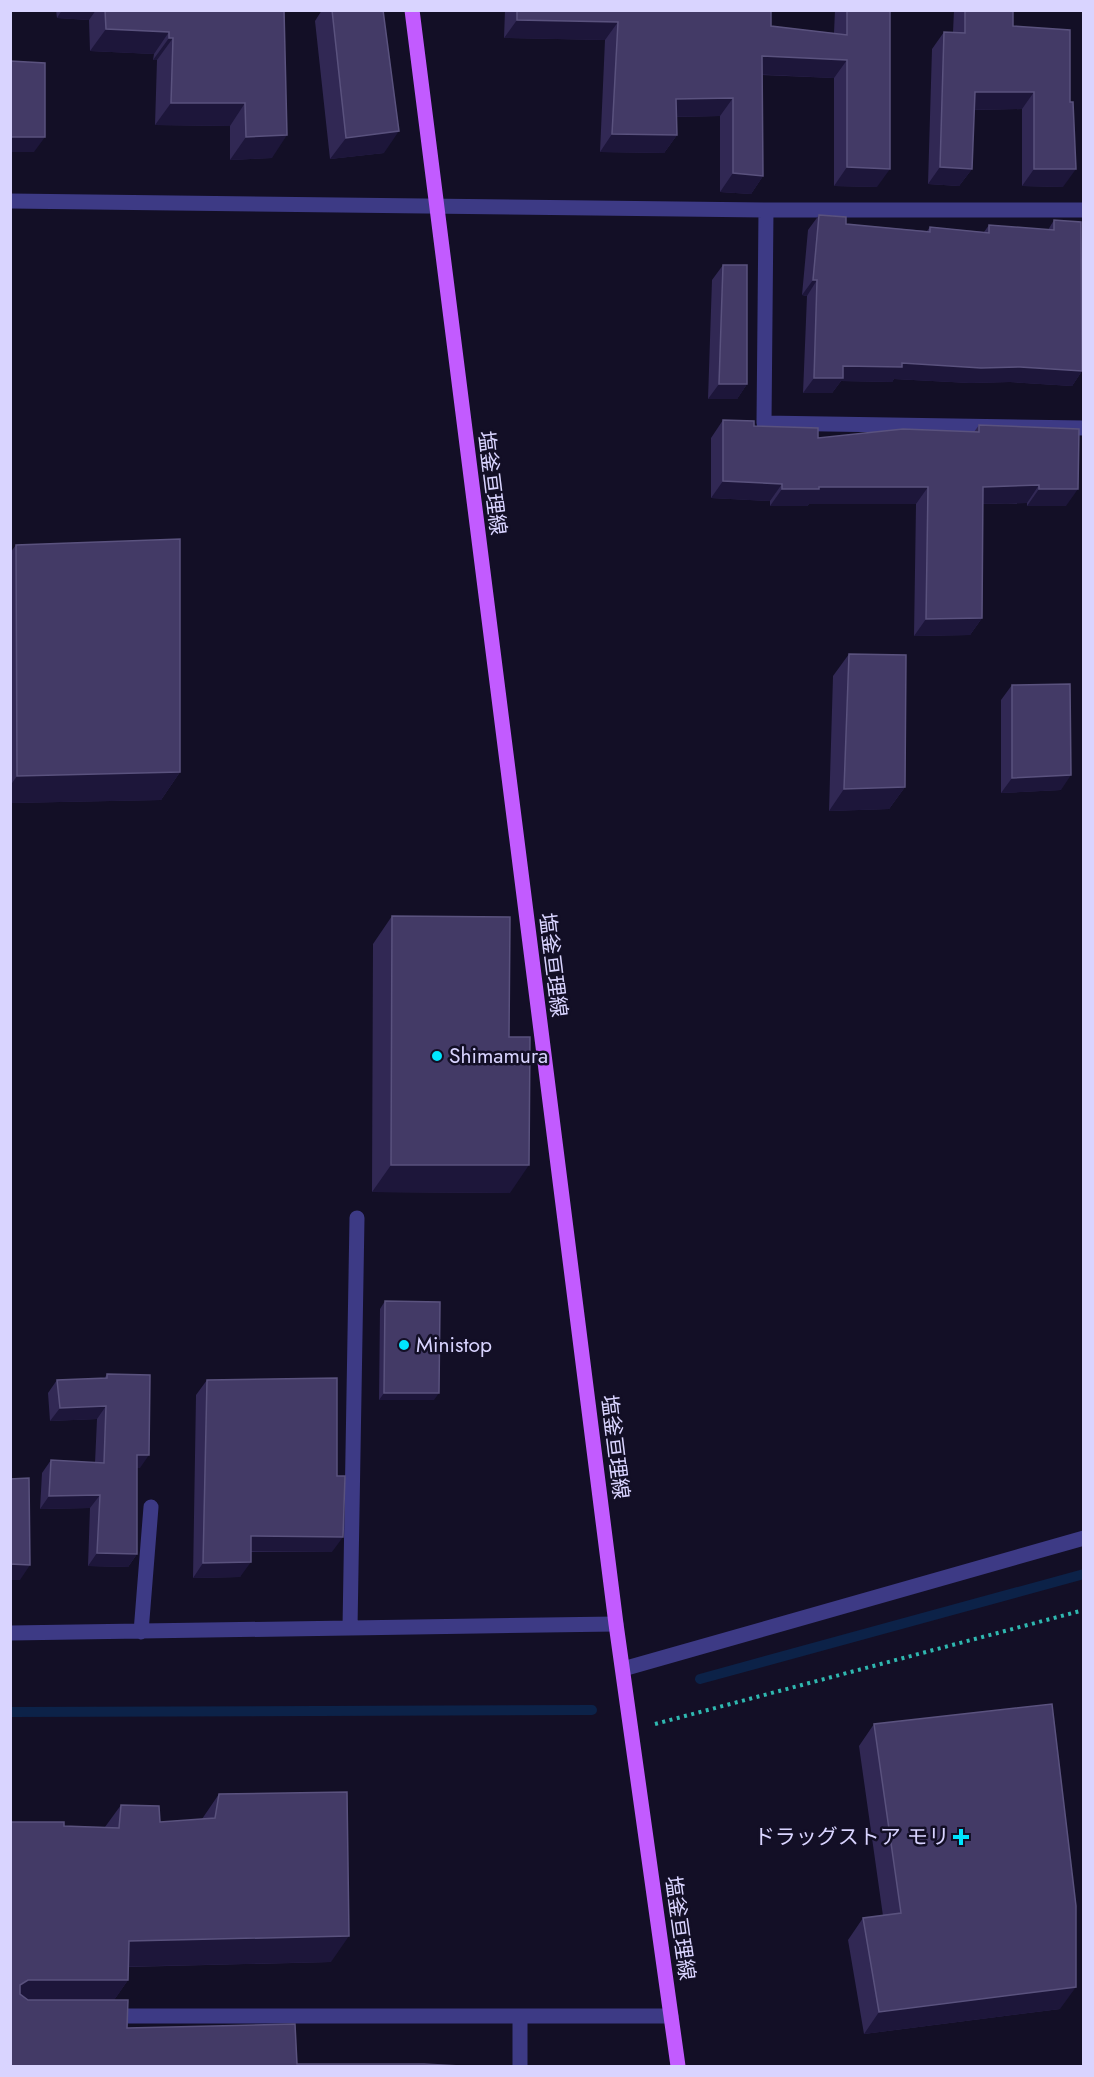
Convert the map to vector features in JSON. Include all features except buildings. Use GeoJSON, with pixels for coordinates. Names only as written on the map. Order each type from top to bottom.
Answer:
{"type":"FeatureCollection","features":[{"type":"Feature","properties":{"kind":"main road","name":"塩釜亘理線"},"geometry":{"type":"LineString","coordinates":[[411,10],[616,1624],[678,2067]]}},
{"type":"Feature","properties":{"kind":"street"},"geometry":{"type":"LineString","coordinates":[[10,201],[766,210],[1083,210]]}},
{"type":"Feature","properties":{"kind":"street"},"geometry":{"type":"LineString","coordinates":[[766,210],[765,423],[1083,428]]}},
{"type":"Feature","properties":{"kind":"street"},"geometry":{"type":"LineString","coordinates":[[350,1628],[357,1218]]}},
{"type":"Feature","properties":{"kind":"street"},"geometry":{"type":"LineString","coordinates":[[141,1632],[151,1507]]}},
{"type":"Feature","properties":{"kind":"street"},"geometry":{"type":"LineString","coordinates":[[623,1669],[1083,1538]]}},
{"type":"Feature","properties":{"kind":"street"},"geometry":{"type":"LineString","coordinates":[[10,1634],[616,1624]]}},
{"type":"Feature","properties":{"kind":"street"},"geometry":{"type":"LineString","coordinates":[[93,2016],[671,2016]]}},
{"type":"Feature","properties":{"kind":"street"},"geometry":{"type":"LineString","coordinates":[[520,2016],[520,2067]]}},
{"type":"Feature","properties":{"kind":"path"},"geometry":{"type":"LineString","coordinates":[[631,1730],[1083,1610]]}},
{"type":"Feature","properties":{"kind":"waterway"},"geometry":{"type":"LineString","coordinates":[[700,1679],[1084,1574]]}},
{"type":"Feature","properties":{"kind":"waterway"},"geometry":{"type":"LineString","coordinates":[[10,1712],[592,1710]]}},
{"type":"Feature","properties":{"kind":"place","name":"Shimamura"},"geometry":{"type":"Point","coordinates":[437,1056]}},
{"type":"Feature","properties":{"kind":"place","name":"Ministop"},"geometry":{"type":"Point","coordinates":[404,1345]}},
{"type":"Feature","properties":{"kind":"place","name":"ドラッグストア モリ"},"geometry":{"type":"Point","coordinates":[961,1837]}}]}
